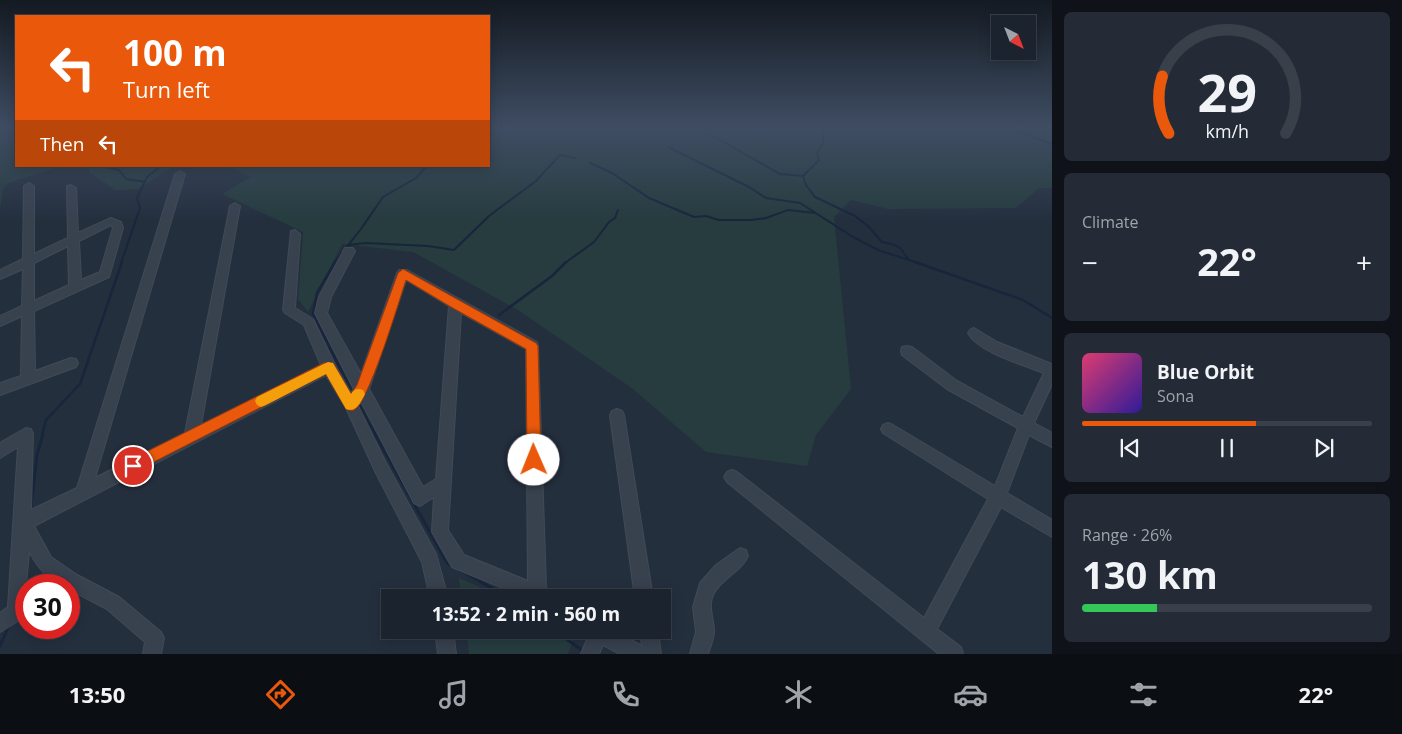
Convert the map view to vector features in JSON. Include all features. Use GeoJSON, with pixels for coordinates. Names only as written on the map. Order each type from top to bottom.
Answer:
{"type":"FeatureCollection","features":[{"type":"Feature","properties":{"kind":"street"},"geometry":{"type":"LineString","coordinates":[[83,492],[180,174]]}},
{"type":"Feature","properties":{"kind":"street"},"geometry":{"type":"LineString","coordinates":[[28,379],[29,186]]}},
{"type":"Feature","properties":{"kind":"street"},"geometry":{"type":"LineString","coordinates":[[71,188],[72,240],[76,288]]}},
{"type":"Feature","properties":{"kind":"street"},"geometry":{"type":"LineString","coordinates":[[192,436],[235,206]]}},
{"type":"Feature","properties":{"kind":"street"},"geometry":{"type":"LineString","coordinates":[[0,275],[111,221],[117,224],[118,228],[105,274],[0,321]]}},
{"type":"Feature","properties":{"kind":"street"},"geometry":{"type":"LineString","coordinates":[[295,234],[289,310],[309,322],[328,367],[351,405],[381,468],[430,560],[437,589]]}},
{"type":"Feature","properties":{"kind":"street"},"geometry":{"type":"LineString","coordinates":[[349,251],[325,297],[321,313],[420,498],[441,484]]}},
{"type":"Feature","properties":{"kind":"street"},"geometry":{"type":"LineString","coordinates":[[351,405],[362,389],[403,273],[454,304],[532,346],[540,589]]}},
{"type":"Feature","properties":{"kind":"street"},"geometry":{"type":"LineString","coordinates":[[454,304],[441,484],[440,532],[458,561],[526,589]]}},
{"type":"Feature","properties":{"kind":"street"},"geometry":{"type":"LineString","coordinates":[[926,632],[998,495],[1026,425],[1052,370],[992,346],[974,333]]}},
{"type":"Feature","properties":{"kind":"street"},"geometry":{"type":"LineString","coordinates":[[908,351],[952,385],[1052,440]]}},
{"type":"Feature","properties":{"kind":"street"},"geometry":{"type":"LineString","coordinates":[[0,390],[71,363]]}},
{"type":"Feature","properties":{"kind":"street"},"geometry":{"type":"LineString","coordinates":[[23,523],[328,367]]}},
{"type":"Feature","properties":{"kind":"street"},"geometry":{"type":"LineString","coordinates":[[617,415],[643,589]]}},
{"type":"Feature","properties":{"kind":"street"},"geometry":{"type":"LineString","coordinates":[[888,429],[1052,529]]}},
{"type":"Feature","properties":{"kind":"street"},"geometry":{"type":"LineString","coordinates":[[0,452],[26,434],[22,574]]}},
{"type":"Feature","properties":{"kind":"street"},"geometry":{"type":"LineString","coordinates":[[732,477],[954,654]]}},
{"type":"Feature","properties":{"kind":"street"},"geometry":{"type":"LineString","coordinates":[[23,523],[45,564],[57,574]]}},
{"type":"Feature","properties":{"kind":"street"},"geometry":{"type":"LineString","coordinates":[[699,654],[704,632],[702,607],[706,589],[722,571],[740,556]]}},
{"type":"Feature","properties":{"kind":"street"},"geometry":{"type":"LineString","coordinates":[[80,588],[113,602],[155,638],[152,654]]}},
{"type":"Feature","properties":{"kind":"street"},"geometry":{"type":"LineString","coordinates":[[0,623],[15,613]]}},
{"type":"Feature","properties":{"kind":"street"},"geometry":{"type":"LineString","coordinates":[[446,639],[448,654]]}},
{"type":"Feature","properties":{"kind":"street"},"geometry":{"type":"LineString","coordinates":[[590,654],[595,639]]}},
{"type":"Feature","properties":{"kind":"street"},"geometry":{"type":"LineString","coordinates":[[610,639],[638,654]]}},
{"type":"Feature","properties":{"kind":"street"},"geometry":{"type":"LineString","coordinates":[[650,639],[652,654]]}},
{"type":"Feature","properties":{"kind":"green space"},"geometry":{"type":"Polygon","coordinates":[[[0,159],[15,159],[15,167],[59,167],[8,183],[3,189],[0,210],[0,159]]]}},
{"type":"Feature","properties":{"kind":"green space"},"geometry":{"type":"Polygon","coordinates":[[[490,159],[1052,159],[1052,188],[1039,188],[1016,208],[888,209],[851,200],[834,217],[851,389],[816,435],[807,466],[706,452],[633,389],[518,310],[413,252],[342,244],[308,312],[298,299],[303,232],[222,194],[250,177],[230,167],[490,167],[490,159]]]}},
{"type":"Feature","properties":{"kind":"green space"},"geometry":{"type":"Polygon","coordinates":[[[89,167],[172,167],[138,189],[115,190],[89,172],[89,167]]]}},
{"type":"Feature","properties":{"kind":"green space"},"geometry":{"type":"Polygon","coordinates":[[[459,578],[484,589],[460,589],[459,578]]]}},
{"type":"Feature","properties":{"kind":"green space"},"geometry":{"type":"Polygon","coordinates":[[[467,639],[574,639],[568,654],[469,654],[467,639]]]}},
{"type":"Feature","properties":{"kind":"waterway"},"geometry":{"type":"LineString","coordinates":[[348,245],[366,243],[428,246],[454,250],[489,216],[536,181],[557,159]]}},
{"type":"Feature","properties":{"kind":"waterway"},"geometry":{"type":"LineString","coordinates":[[691,159],[749,187],[766,198],[800,203],[853,237],[878,250],[909,260]]}},
{"type":"Feature","properties":{"kind":"waterway"},"geometry":{"type":"LineString","coordinates":[[753,159],[780,174],[803,176]]}},
{"type":"Feature","properties":{"kind":"waterway"},"geometry":{"type":"LineString","coordinates":[[803,176],[819,159]]}},
{"type":"Feature","properties":{"kind":"waterway"},"geometry":{"type":"LineString","coordinates":[[590,163],[612,173],[649,198],[694,217],[706,216],[719,220],[751,220],[766,218],[788,210],[815,213]]}},
{"type":"Feature","properties":{"kind":"waterway"},"geometry":{"type":"LineString","coordinates":[[105,167],[119,170],[126,179],[145,182]]}},
{"type":"Feature","properties":{"kind":"waterway"},"geometry":{"type":"LineString","coordinates":[[145,182],[147,177],[160,167]]}},
{"type":"Feature","properties":{"kind":"waterway"},"geometry":{"type":"LineString","coordinates":[[348,245],[383,197],[416,178],[426,167]]}},
{"type":"Feature","properties":{"kind":"waterway"},"geometry":{"type":"LineString","coordinates":[[803,176],[806,185],[815,197],[855,216],[868,226],[882,242],[895,245],[901,249],[909,260]]}},
{"type":"Feature","properties":{"kind":"waterway"},"geometry":{"type":"LineString","coordinates":[[121,263],[140,208],[137,198],[145,182]]}},
{"type":"Feature","properties":{"kind":"waterway"},"geometry":{"type":"LineString","coordinates":[[565,263],[594,242],[609,222],[615,218],[618,210]]}},
{"type":"Feature","properties":{"kind":"waterway"},"geometry":{"type":"LineString","coordinates":[[334,263],[348,245]]}},
{"type":"Feature","properties":{"kind":"waterway"},"geometry":{"type":"LineString","coordinates":[[909,260],[919,263]]}},
{"type":"Feature","properties":{"kind":"waterway"},"geometry":{"type":"LineString","coordinates":[[42,435],[46,420],[80,384],[122,262]]}},
{"type":"Feature","properties":{"kind":"waterway"},"geometry":{"type":"LineString","coordinates":[[335,262],[317,293],[313,314],[352,392]]}},
{"type":"Feature","properties":{"kind":"waterway"},"geometry":{"type":"LineString","coordinates":[[915,262],[1023,300],[1052,318]]}},
{"type":"Feature","properties":{"kind":"waterway"},"geometry":{"type":"LineString","coordinates":[[499,315],[552,276],[565,263]]}},
{"type":"Feature","properties":{"kind":"waterway"},"geometry":{"type":"LineString","coordinates":[[359,405],[376,435]]}},
{"type":"Feature","properties":{"kind":"waterway"},"geometry":{"type":"LineString","coordinates":[[31,508],[37,455],[43,434]]}},
{"type":"Feature","properties":{"kind":"waterway"},"geometry":{"type":"LineString","coordinates":[[375,434],[447,563],[453,567]]}},
{"type":"Feature","properties":{"kind":"waterway"},"geometry":{"type":"LineString","coordinates":[[458,569],[493,589]]}},
{"type":"Feature","properties":{"kind":"waterway"},"geometry":{"type":"LineString","coordinates":[[0,646],[10,623]]}},
{"type":"Feature","properties":{"kind":"waterway"},"geometry":{"type":"LineString","coordinates":[[566,639],[587,654]]}},
{"type":"Feature","properties":{"kind":"slow traffic"},"geometry":{"type":"LineString","coordinates":[[261,401],[328,367],[351,405],[358,394]]}},
{"type":"Feature","properties":{"kind":"route"},"geometry":{"type":"LineString","coordinates":[[133,466],[328,367],[351,405],[363,387],[403,273],[454,304],[532,346],[534,460]]}}]}
